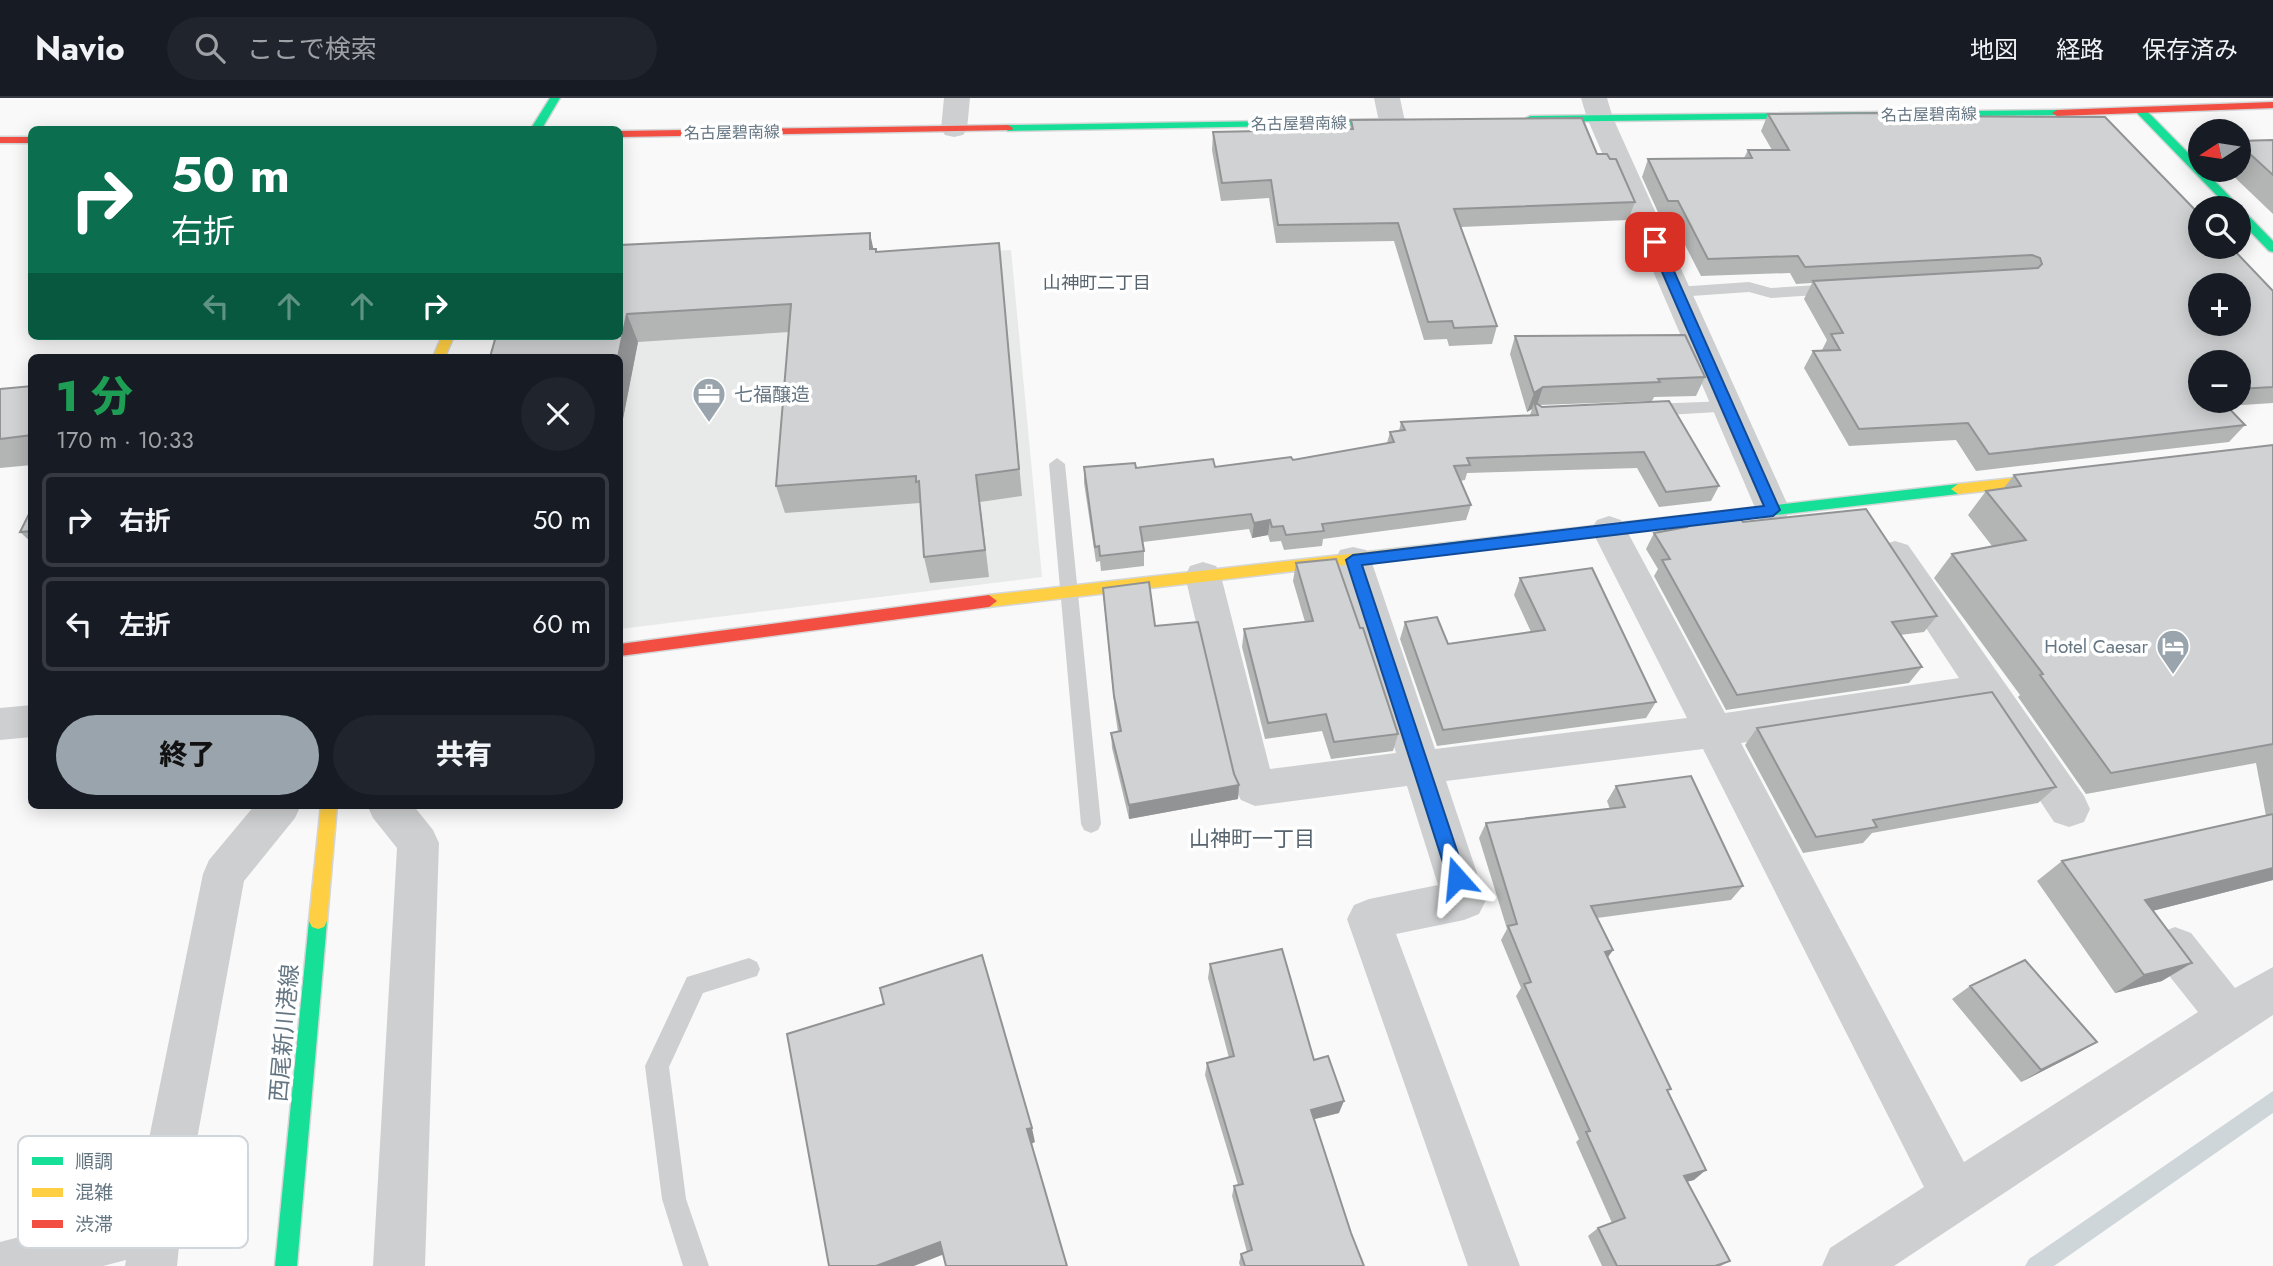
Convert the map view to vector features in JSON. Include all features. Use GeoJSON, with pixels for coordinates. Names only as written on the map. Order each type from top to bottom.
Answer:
{"type":"FeatureCollection","features":[{"type":"Feature","properties":{"kind":"main road"},"geometry":{"type":"LineString","coordinates":[[538,126],[555,98]]}},
{"type":"Feature","properties":{"kind":"main road"},"geometry":{"type":"LineString","coordinates":[[2137,104],[2224,196]]}},
{"type":"Feature","properties":{"kind":"main road","name":"名古屋碧南線"},"geometry":{"type":"LineString","coordinates":[[1517,120],[1597,108],[2273,105]]}},
{"type":"Feature","properties":{"kind":"main road","name":"名古屋碧南線"},"geometry":{"type":"LineString","coordinates":[[623,134],[954,128],[1390,110],[1420,121]]}},
{"type":"Feature","properties":{"kind":"main road"},"geometry":{"type":"LineString","coordinates":[[0,140],[28,140]]}},
{"type":"Feature","properties":{"kind":"main road"},"geometry":{"type":"LineString","coordinates":[[2251,225],[2273,248]]}},
{"type":"Feature","properties":{"kind":"main road"},"geometry":{"type":"LineString","coordinates":[[623,650],[1068,591],[2075,476]]}},
{"type":"Feature","properties":{"kind":"main road","name":"西尾新川港線"},"geometry":{"type":"LineString","coordinates":[[285,1266],[328,809]]}},
{"type":"Feature","properties":{"kind":"street"},"geometry":{"type":"LineString","coordinates":[[954,128],[957,98]]}},
{"type":"Feature","properties":{"kind":"street"},"geometry":{"type":"LineString","coordinates":[[1597,108],[1773,510]]}},
{"type":"Feature","properties":{"kind":"street"},"geometry":{"type":"LineString","coordinates":[[1859,502],[2069,809]]}},
{"type":"Feature","properties":{"kind":"street"},"geometry":{"type":"LineString","coordinates":[[1609,529],[1955,1195]]}},
{"type":"Feature","properties":{"kind":"street"},"geometry":{"type":"LineString","coordinates":[[1353,560],[1464,900],[1369,919],[1494,1266]]}},
{"type":"Feature","properties":{"kind":"street"},"geometry":{"type":"LineString","coordinates":[[1203,576],[1255,788],[1715,732],[1988,689]]}},
{"type":"Feature","properties":{"kind":"street"},"geometry":{"type":"LineString","coordinates":[[0,724],[28,720]]}},
{"type":"Feature","properties":{"kind":"street"},"geometry":{"type":"LineString","coordinates":[[175,1136],[224,874],[277,809]]}},
{"type":"Feature","properties":{"kind":"street"},"geometry":{"type":"LineString","coordinates":[[391,809],[418,843],[399,1266]]}},
{"type":"Feature","properties":{"kind":"street"},"geometry":{"type":"LineString","coordinates":[[2175,948],[2229,1016]]}},
{"type":"Feature","properties":{"kind":"street"},"geometry":{"type":"LineString","coordinates":[[1848,1266],[2273,989]]}},
{"type":"Feature","properties":{"kind":"street"},"geometry":{"type":"LineString","coordinates":[[4,1266],[146,1248]]}},
{"type":"Feature","properties":{"kind":"lane"},"geometry":{"type":"LineString","coordinates":[[1677,292],[1749,287],[1771,293],[1855,288]]}},
{"type":"Feature","properties":{"kind":"lane"},"geometry":{"type":"LineString","coordinates":[[1632,411],[1728,407]]}},
{"type":"Feature","properties":{"kind":"lane"},"geometry":{"type":"LineString","coordinates":[[1057,464],[1091,824]]}},
{"type":"Feature","properties":{"kind":"lane"},"geometry":{"type":"LineString","coordinates":[[696,1266],[674,1199],[657,1066],[695,985],[749,969]]}},
{"type":"Feature","properties":{"kind":"shaded area"},"geometry":{"type":"Polygon","coordinates":[[[1011,250],[1042,577],[623,629],[623,354],[514,354],[596,340],[623,340],[623,270],[1011,250]]]}},
{"type":"Feature","properties":{"kind":"building"},"geometry":{"type":"Polygon","coordinates":[[[1768,114],[2105,117],[2188,203],[2188,259],[2242,259],[2273,291],[2273,387],[2251,388],[2251,350],[2188,350],[2188,413],[2234,413],[2245,425],[1989,454],[1968,423],[1859,429],[1813,351],[1840,350],[1831,334],[1843,333],[1813,281],[2038,268],[2042,264],[2040,258],[2032,255],[1805,267],[1798,256],[1708,259],[1678,201],[1668,201],[1648,159],[1752,158],[1748,150],[1789,150],[1768,114]]]}},
{"type":"Feature","properties":{"kind":"building"},"geometry":{"type":"Polygon","coordinates":[[[1582,118],[1597,154],[1607,154],[1610,159],[1616,159],[1635,202],[1454,209],[1497,326],[1454,328],[1452,321],[1428,322],[1398,223],[1278,225],[1271,180],[1222,183],[1213,132],[1353,129],[1351,120],[1582,118]]]}},
{"type":"Feature","properties":{"kind":"building"},"geometry":{"type":"Polygon","coordinates":[[[2273,140],[2273,175],[2251,155],[2251,141],[2273,140]]]}},
{"type":"Feature","properties":{"kind":"building"},"geometry":{"type":"Polygon","coordinates":[[[870,233],[870,249],[876,249],[876,252],[999,243],[1019,469],[976,475],[985,550],[924,557],[919,481],[916,482],[916,476],[776,486],[791,304],[627,314],[623,333],[623,245],[870,233]]]}},
{"type":"Feature","properties":{"kind":"building"},"geometry":{"type":"Polygon","coordinates":[[[1685,335],[1705,377],[1658,379],[1660,382],[1543,387],[1534,393],[1515,336],[1685,335]]]}},
{"type":"Feature","properties":{"kind":"building"},"geometry":{"type":"Polygon","coordinates":[[[495,340],[622,340],[619,354],[491,354],[495,340]]]}},
{"type":"Feature","properties":{"kind":"building"},"geometry":{"type":"Polygon","coordinates":[[[28,386],[28,436],[0,439],[0,389],[28,386]]]}},
{"type":"Feature","properties":{"kind":"building"},"geometry":{"type":"Polygon","coordinates":[[[1669,401],[1719,486],[1666,492],[1644,452],[1467,458],[1470,465],[1454,466],[1471,505],[1322,524],[1324,531],[1286,535],[1283,526],[1272,527],[1270,520],[1254,523],[1251,514],[1140,527],[1144,551],[1100,556],[1099,546],[1095,547],[1084,467],[1135,463],[1136,468],[1213,459],[1215,467],[1291,457],[1293,460],[1394,442],[1390,432],[1405,430],[1401,422],[1538,415],[1534,402],[1542,407],[1669,401]]]}},
{"type":"Feature","properties":{"kind":"building"},"geometry":{"type":"Polygon","coordinates":[[[2273,445],[2273,744],[2111,773],[2040,675],[2043,674],[1952,554],[2026,540],[1986,491],[2021,486],[2014,475],[2273,445]]]}},
{"type":"Feature","properties":{"kind":"building"},"geometry":{"type":"Polygon","coordinates":[[[1866,509],[1937,616],[1892,622],[1922,667],[1737,695],[1662,560],[1670,559],[1654,533],[1687,527],[1683,520],[1737,514],[1743,522],[1866,509]]]}},
{"type":"Feature","properties":{"kind":"building"},"geometry":{"type":"Polygon","coordinates":[[[28,516],[28,531],[20,532],[28,516]]]}},
{"type":"Feature","properties":{"kind":"building"},"geometry":{"type":"Polygon","coordinates":[[[1336,559],[1360,628],[1363,628],[1398,734],[1334,742],[1326,714],[1268,723],[1244,629],[1313,621],[1296,563],[1336,559]]]}},
{"type":"Feature","properties":{"kind":"building"},"geometry":{"type":"Polygon","coordinates":[[[1592,568],[1656,702],[1443,730],[1405,622],[1437,617],[1448,644],[1545,630],[1520,578],[1592,568]]]}},
{"type":"Feature","properties":{"kind":"building"},"geometry":{"type":"Polygon","coordinates":[[[1149,582],[1155,626],[1198,622],[1234,774],[1239,785],[1129,805],[1111,733],[1121,731],[1114,696],[1103,588],[1149,582]]]}},
{"type":"Feature","properties":{"kind":"building"},"geometry":{"type":"Polygon","coordinates":[[[1992,692],[2056,787],[1873,820],[1877,827],[1816,837],[1757,728],[1992,692]]]}},
{"type":"Feature","properties":{"kind":"building"},"geometry":{"type":"Polygon","coordinates":[[[1691,776],[1743,886],[1591,906],[1613,950],[1605,952],[1671,1089],[1667,1090],[1706,1170],[1684,1176],[1730,1261],[1715,1266],[1617,1266],[1598,1228],[1625,1218],[1586,1132],[1590,1131],[1524,984],[1531,982],[1508,926],[1517,924],[1486,823],[1625,807],[1616,786],[1691,776]]]}},
{"type":"Feature","properties":{"kind":"building"},"geometry":{"type":"Polygon","coordinates":[[[2273,814],[2273,868],[2145,900],[2192,963],[2144,975],[2062,861],[2273,814]]]}},
{"type":"Feature","properties":{"kind":"building"},"geometry":{"type":"Polygon","coordinates":[[[1282,949],[1314,1060],[1328,1056],[1344,1101],[1311,1110],[1364,1266],[1245,1266],[1241,1254],[1252,1250],[1234,1186],[1243,1184],[1207,1063],[1234,1056],[1210,964],[1282,949]]]}},
{"type":"Feature","properties":{"kind":"building"},"geometry":{"type":"Polygon","coordinates":[[[982,955],[1032,1128],[1027,1129],[1067,1266],[946,1266],[940,1242],[876,1266],[829,1266],[787,1034],[884,1004],[880,988],[982,955]]]}},
{"type":"Feature","properties":{"kind":"building"},"geometry":{"type":"Polygon","coordinates":[[[2025,960],[2097,1042],[2041,1070],[1970,986],[2025,960]]]}},
{"type":"Feature","properties":{"kind":"waterway"},"geometry":{"type":"LineString","coordinates":[[2036,1266],[2273,1101]]}},
{"type":"Feature","properties":{"kind":"traffic: fast"},"geometry":{"type":"LineString","coordinates":[[538,126],[555,98]]}},
{"type":"Feature","properties":{"kind":"traffic: fast"},"geometry":{"type":"LineString","coordinates":[[2141,111],[2223,196]]}},
{"type":"Feature","properties":{"kind":"traffic: fast"},"geometry":{"type":"LineString","coordinates":[[1530,119],[2057,113]]}},
{"type":"Feature","properties":{"kind":"traffic: fast"},"geometry":{"type":"LineString","coordinates":[[1008,128],[1403,122]]}},
{"type":"Feature","properties":{"kind":"traffic: fast"},"geometry":{"type":"LineString","coordinates":[[2251,225],[2273,248]]}},
{"type":"Feature","properties":{"kind":"traffic: fast"},"geometry":{"type":"LineString","coordinates":[[1447,548],[1958,489]]}},
{"type":"Feature","properties":{"kind":"traffic: fast"},"geometry":{"type":"LineString","coordinates":[[286,1266],[318,921]]}},
{"type":"Feature","properties":{"kind":"traffic: slow"},"geometry":{"type":"LineString","coordinates":[[440,354],[446,340]]}},
{"type":"Feature","properties":{"kind":"traffic: slow"},"geometry":{"type":"LineString","coordinates":[[1958,489],[2059,478]]}},
{"type":"Feature","properties":{"kind":"traffic: slow"},"geometry":{"type":"LineString","coordinates":[[989,601],[1447,548]]}},
{"type":"Feature","properties":{"kind":"traffic: slow"},"geometry":{"type":"LineString","coordinates":[[318,921],[329,809]]}},
{"type":"Feature","properties":{"kind":"traffic: jam"},"geometry":{"type":"LineString","coordinates":[[2057,113],[2273,105]]}},
{"type":"Feature","properties":{"kind":"traffic: jam"},"geometry":{"type":"LineString","coordinates":[[623,134],[1008,128]]}},
{"type":"Feature","properties":{"kind":"traffic: jam"},"geometry":{"type":"LineString","coordinates":[[0,140],[28,140]]}},
{"type":"Feature","properties":{"kind":"traffic: jam"},"geometry":{"type":"LineString","coordinates":[[623,650],[989,601]]}},
{"type":"Feature","properties":{"kind":"place","name":"七福醸造"},"geometry":{"type":"Point","coordinates":[709,424]}},
{"type":"Feature","properties":{"kind":"place","name":"Hotel Caesar"},"geometry":{"type":"Point","coordinates":[2173,676]}},
{"type":"Feature","properties":{"kind":"district","name":"山神町二丁目"},"geometry":{"type":"Point","coordinates":[1097,283]}},
{"type":"Feature","properties":{"kind":"district","name":"山神町一丁目"},"geometry":{"type":"Point","coordinates":[1252,839]}},
{"type":"Feature","properties":{"kind":"route"},"geometry":{"type":"LineString","coordinates":[[1457,878],[1353,560],[1773,510],[1655,242]]}}]}
